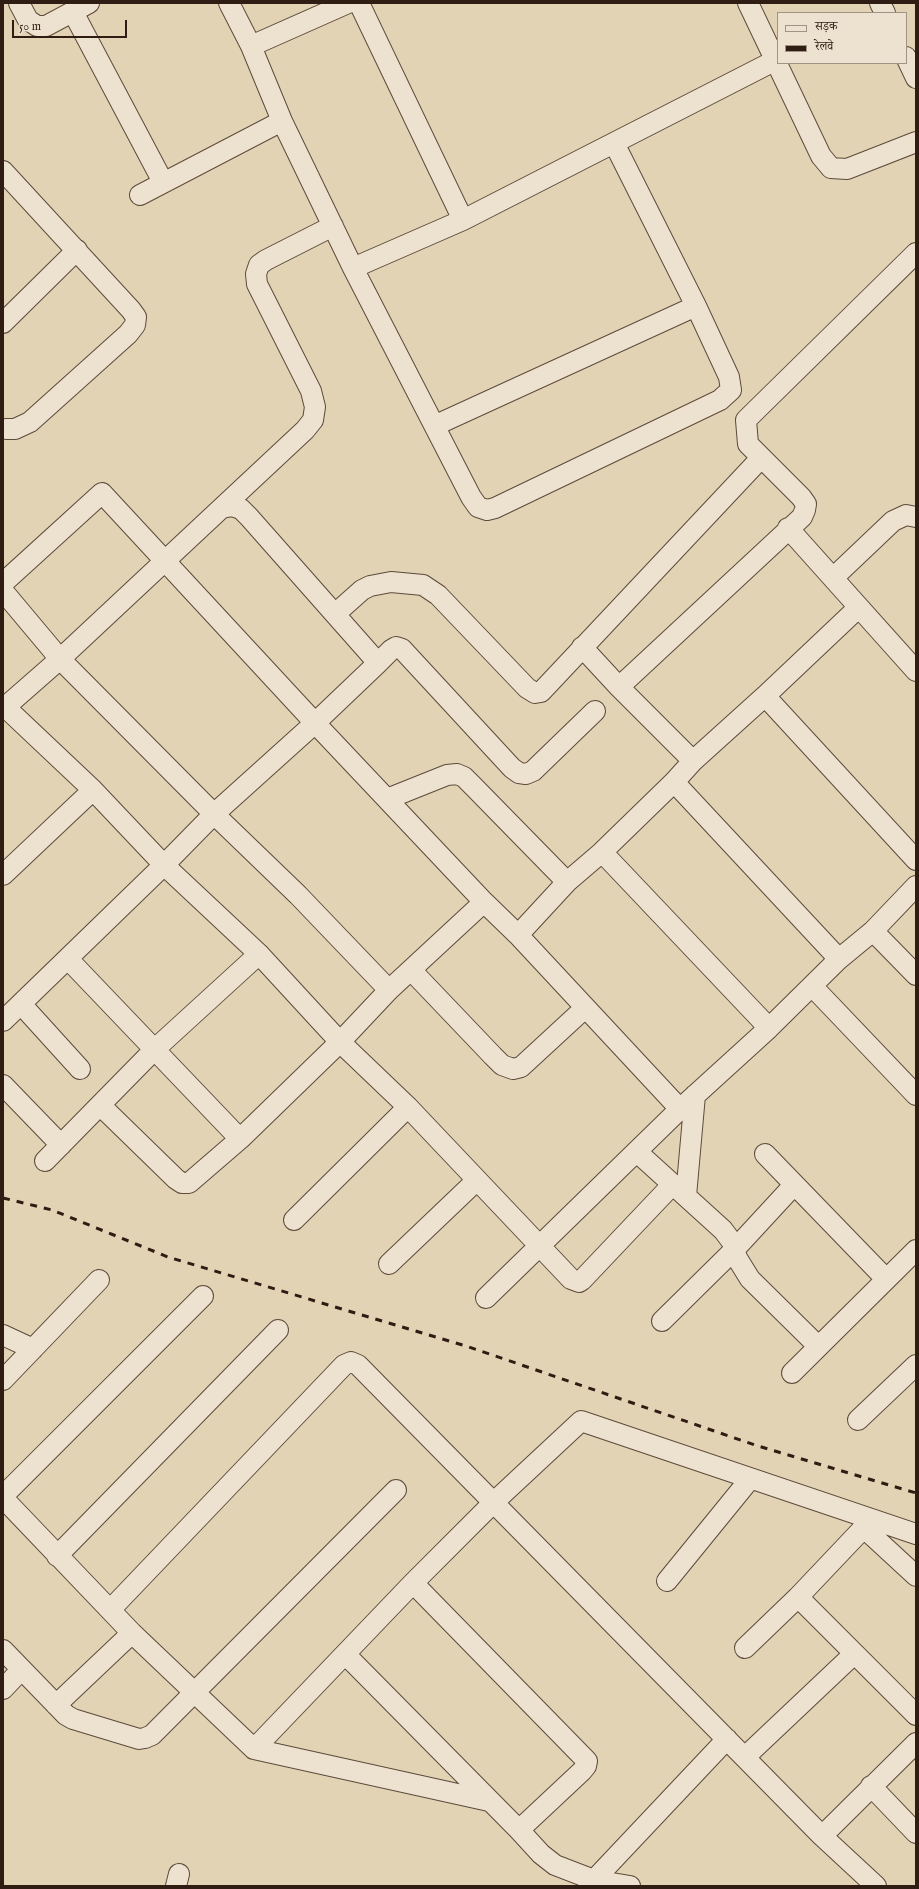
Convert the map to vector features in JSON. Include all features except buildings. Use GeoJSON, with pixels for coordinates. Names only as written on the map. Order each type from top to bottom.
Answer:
{"type":"FeatureCollection","features":[{"type":"Feature","properties":{"kind":"street"},"geometry":{"type":"LineString","coordinates":[[19,3],[28,20],[36,26],[46,26],[81,7],[163,182]]}},
{"type":"Feature","properties":{"kind":"street"},"geometry":{"type":"LineString","coordinates":[[252,46],[348,3]]}},
{"type":"Feature","properties":{"kind":"street"},"geometry":{"type":"LineString","coordinates":[[359,3],[463,220]]}},
{"type":"Feature","properties":{"kind":"street"},"geometry":{"type":"LineString","coordinates":[[353,268],[463,220],[776,60],[748,3]]}},
{"type":"Feature","properties":{"kind":"street"},"geometry":{"type":"LineString","coordinates":[[880,3],[884,12]]}},
{"type":"Feature","properties":{"kind":"street"},"geometry":{"type":"LineString","coordinates":[[236,5],[282,121],[353,268],[436,425],[471,497],[478,507],[487,510],[495,508],[726,396],[731,390],[729,377],[696,306],[614,143]]}},
{"type":"Feature","properties":{"kind":"street"},"geometry":{"type":"LineString","coordinates":[[907,59],[916,78]]}},
{"type":"Feature","properties":{"kind":"street"},"geometry":{"type":"LineString","coordinates":[[778,64],[821,156],[831,168],[847,169],[916,142]]}},
{"type":"Feature","properties":{"kind":"street"},"geometry":{"type":"LineString","coordinates":[[140,195],[282,121]]}},
{"type":"Feature","properties":{"kind":"street"},"geometry":{"type":"LineString","coordinates":[[3,171],[77,250],[131,310],[136,318],[135,325],[30,422],[15,429],[4,430]]}},
{"type":"Feature","properties":{"kind":"street"},"geometry":{"type":"LineString","coordinates":[[333,226],[266,260],[259,265],[256,274],[257,284],[311,391],[315,407],[313,420],[306,430],[60,658],[4,707],[93,790],[164,865],[259,954],[340,1042],[408,1107],[476,1181],[570,1279],[579,1282],[680,1190],[695,1095]]}},
{"type":"Feature","properties":{"kind":"street"},"geometry":{"type":"LineString","coordinates":[[3,322],[77,250]]}},
{"type":"Feature","properties":{"kind":"street"},"geometry":{"type":"LineString","coordinates":[[619,687],[788,528],[802,517],[806,510],[806,504],[748,444],[746,420],[916,253]]}},
{"type":"Feature","properties":{"kind":"street"},"geometry":{"type":"LineString","coordinates":[[436,425],[696,306]]}},
{"type":"Feature","properties":{"kind":"street"},"geometry":{"type":"LineString","coordinates":[[335,614],[362,590],[370,586],[391,582],[423,585],[438,596],[527,688],[535,693],[542,692],[582,647],[761,458]]}},
{"type":"Feature","properties":{"kind":"street"},"geometry":{"type":"LineString","coordinates":[[3,582],[102,493],[315,723],[484,902],[518,935],[680,1109]]}},
{"type":"Feature","properties":{"kind":"street"},"geometry":{"type":"LineString","coordinates":[[222,508],[232,506],[241,509],[378,662]]}},
{"type":"Feature","properties":{"kind":"street"},"geometry":{"type":"LineString","coordinates":[[833,578],[894,522],[906,515],[916,517]]}},
{"type":"Feature","properties":{"kind":"street"},"geometry":{"type":"LineString","coordinates":[[788,528],[916,671]]}},
{"type":"Feature","properties":{"kind":"street"},"geometry":{"type":"LineString","coordinates":[[3,591],[60,658],[214,814],[298,895],[389,990]]}},
{"type":"Feature","properties":{"kind":"street"},"geometry":{"type":"LineString","coordinates":[[518,935],[567,882],[602,852],[674,782],[693,761],[765,696],[858,608]]}},
{"type":"Feature","properties":{"kind":"street"},"geometry":{"type":"LineString","coordinates":[[3,1021],[164,865],[214,814],[315,723],[378,662],[396,647],[402,649],[512,768],[519,773],[526,774],[533,770],[595,711]]}},
{"type":"Feature","properties":{"kind":"street"},"geometry":{"type":"LineString","coordinates":[[582,647],[619,687],[693,761]]}},
{"type":"Feature","properties":{"kind":"street"},"geometry":{"type":"LineString","coordinates":[[765,696],[916,860]]}},
{"type":"Feature","properties":{"kind":"street"},"geometry":{"type":"LineString","coordinates":[[387,799],[447,775],[457,774],[464,777],[567,882]]}},
{"type":"Feature","properties":{"kind":"street"},"geometry":{"type":"LineString","coordinates":[[674,782],[839,959]]}},
{"type":"Feature","properties":{"kind":"street"},"geometry":{"type":"LineString","coordinates":[[3,875],[93,790]]}},
{"type":"Feature","properties":{"kind":"street"},"geometry":{"type":"LineString","coordinates":[[602,852],[769,1028]]}},
{"type":"Feature","properties":{"kind":"street"},"geometry":{"type":"LineString","coordinates":[[486,1298],[680,1109],[769,1028],[839,959],[873,931],[916,886]]}},
{"type":"Feature","properties":{"kind":"street"},"geometry":{"type":"LineString","coordinates":[[100,1105],[182,1183],[189,1183],[240,1139],[340,1042],[389,990],[484,902]]}},
{"type":"Feature","properties":{"kind":"street"},"geometry":{"type":"LineString","coordinates":[[873,931],[916,975]]}},
{"type":"Feature","properties":{"kind":"street"},"geometry":{"type":"LineString","coordinates":[[45,1161],[155,1049],[259,954]]}},
{"type":"Feature","properties":{"kind":"street"},"geometry":{"type":"LineString","coordinates":[[68,958],[240,1139]]}},
{"type":"Feature","properties":{"kind":"street"},"geometry":{"type":"LineString","coordinates":[[411,970],[502,1065],[513,1069],[521,1066],[585,1008]]}},
{"type":"Feature","properties":{"kind":"street"},"geometry":{"type":"LineString","coordinates":[[812,986],[916,1095]]}},
{"type":"Feature","properties":{"kind":"street"},"geometry":{"type":"LineString","coordinates":[[21,1004],[80,1069]]}},
{"type":"Feature","properties":{"kind":"street"},"geometry":{"type":"LineString","coordinates":[[3,1085],[60,1145]]}},
{"type":"Feature","properties":{"kind":"street"},"geometry":{"type":"LineString","coordinates":[[294,1220],[408,1107]]}},
{"type":"Feature","properties":{"kind":"street"},"geometry":{"type":"LineString","coordinates":[[637,1152],[728,1235],[743,1269],[750,1279],[818,1346]]}},
{"type":"Feature","properties":{"kind":"street"},"geometry":{"type":"LineString","coordinates":[[765,1154],[886,1279]]}},
{"type":"Feature","properties":{"kind":"street"},"geometry":{"type":"LineString","coordinates":[[389,1264],[476,1181]]}},
{"type":"Feature","properties":{"kind":"street"},"geometry":{"type":"LineString","coordinates":[[662,1321],[734,1250],[794,1185]]}},
{"type":"Feature","properties":{"kind":"street"},"geometry":{"type":"LineString","coordinates":[[792,1373],[916,1250]]}},
{"type":"Feature","properties":{"kind":"street"},"geometry":{"type":"LineString","coordinates":[[3,1380],[99,1280]]}},
{"type":"Feature","properties":{"kind":"street"},"geometry":{"type":"LineString","coordinates":[[203,1296],[3,1497],[57,1556],[132,1633],[254,1749],[489,1801]]}},
{"type":"Feature","properties":{"kind":"street"},"geometry":{"type":"LineString","coordinates":[[57,1556],[278,1330]]}},
{"type":"Feature","properties":{"kind":"street"},"geometry":{"type":"LineString","coordinates":[[3,1335],[33,1349]]}},
{"type":"Feature","properties":{"kind":"street"},"geometry":{"type":"LineString","coordinates":[[110,1610],[344,1365],[351,1362],[358,1365],[822,1836],[876,1886]]}},
{"type":"Feature","properties":{"kind":"street"},"geometry":{"type":"LineString","coordinates":[[858,1420],[916,1365]]}},
{"type":"Feature","properties":{"kind":"street"},"geometry":{"type":"LineString","coordinates":[[254,1749],[413,1583],[494,1502],[581,1421],[750,1479],[868,1524],[916,1534]]}},
{"type":"Feature","properties":{"kind":"street"},"geometry":{"type":"LineString","coordinates":[[667,1581],[750,1479]]}},
{"type":"Feature","properties":{"kind":"street"},"geometry":{"type":"LineString","coordinates":[[3,1650],[56,1705],[73,1719],[139,1739],[145,1738],[152,1735],[396,1490]]}},
{"type":"Feature","properties":{"kind":"street"},"geometry":{"type":"LineString","coordinates":[[868,1524],[916,1576]]}},
{"type":"Feature","properties":{"kind":"street"},"geometry":{"type":"LineString","coordinates":[[745,1648],[798,1597],[868,1524]]}},
{"type":"Feature","properties":{"kind":"street"},"geometry":{"type":"LineString","coordinates":[[413,1583],[587,1761],[582,1771],[519,1830]]}},
{"type":"Feature","properties":{"kind":"street"},"geometry":{"type":"LineString","coordinates":[[798,1597],[916,1715]]}},
{"type":"Feature","properties":{"kind":"street"},"geometry":{"type":"LineString","coordinates":[[56,1705],[132,1633]]}},
{"type":"Feature","properties":{"kind":"street"},"geometry":{"type":"LineString","coordinates":[[345,1654],[541,1854],[555,1865],[594,1880],[630,1886]]}},
{"type":"Feature","properties":{"kind":"street"},"geometry":{"type":"LineString","coordinates":[[745,1757],[854,1654]]}},
{"type":"Feature","properties":{"kind":"street"},"geometry":{"type":"LineString","coordinates":[[3,1689],[21,1670]]}},
{"type":"Feature","properties":{"kind":"street"},"geometry":{"type":"LineString","coordinates":[[594,1880],[727,1738]]}},
{"type":"Feature","properties":{"kind":"street"},"geometry":{"type":"LineString","coordinates":[[822,1836],[916,1742]]}},
{"type":"Feature","properties":{"kind":"street"},"geometry":{"type":"LineString","coordinates":[[871,1786],[916,1833]]}},
{"type":"Feature","properties":{"kind":"railway"},"geometry":{"type":"LineString","coordinates":[[3,1198],[52,1210],[168,1257],[469,1347],[758,1446],[916,1493]]}}]}
